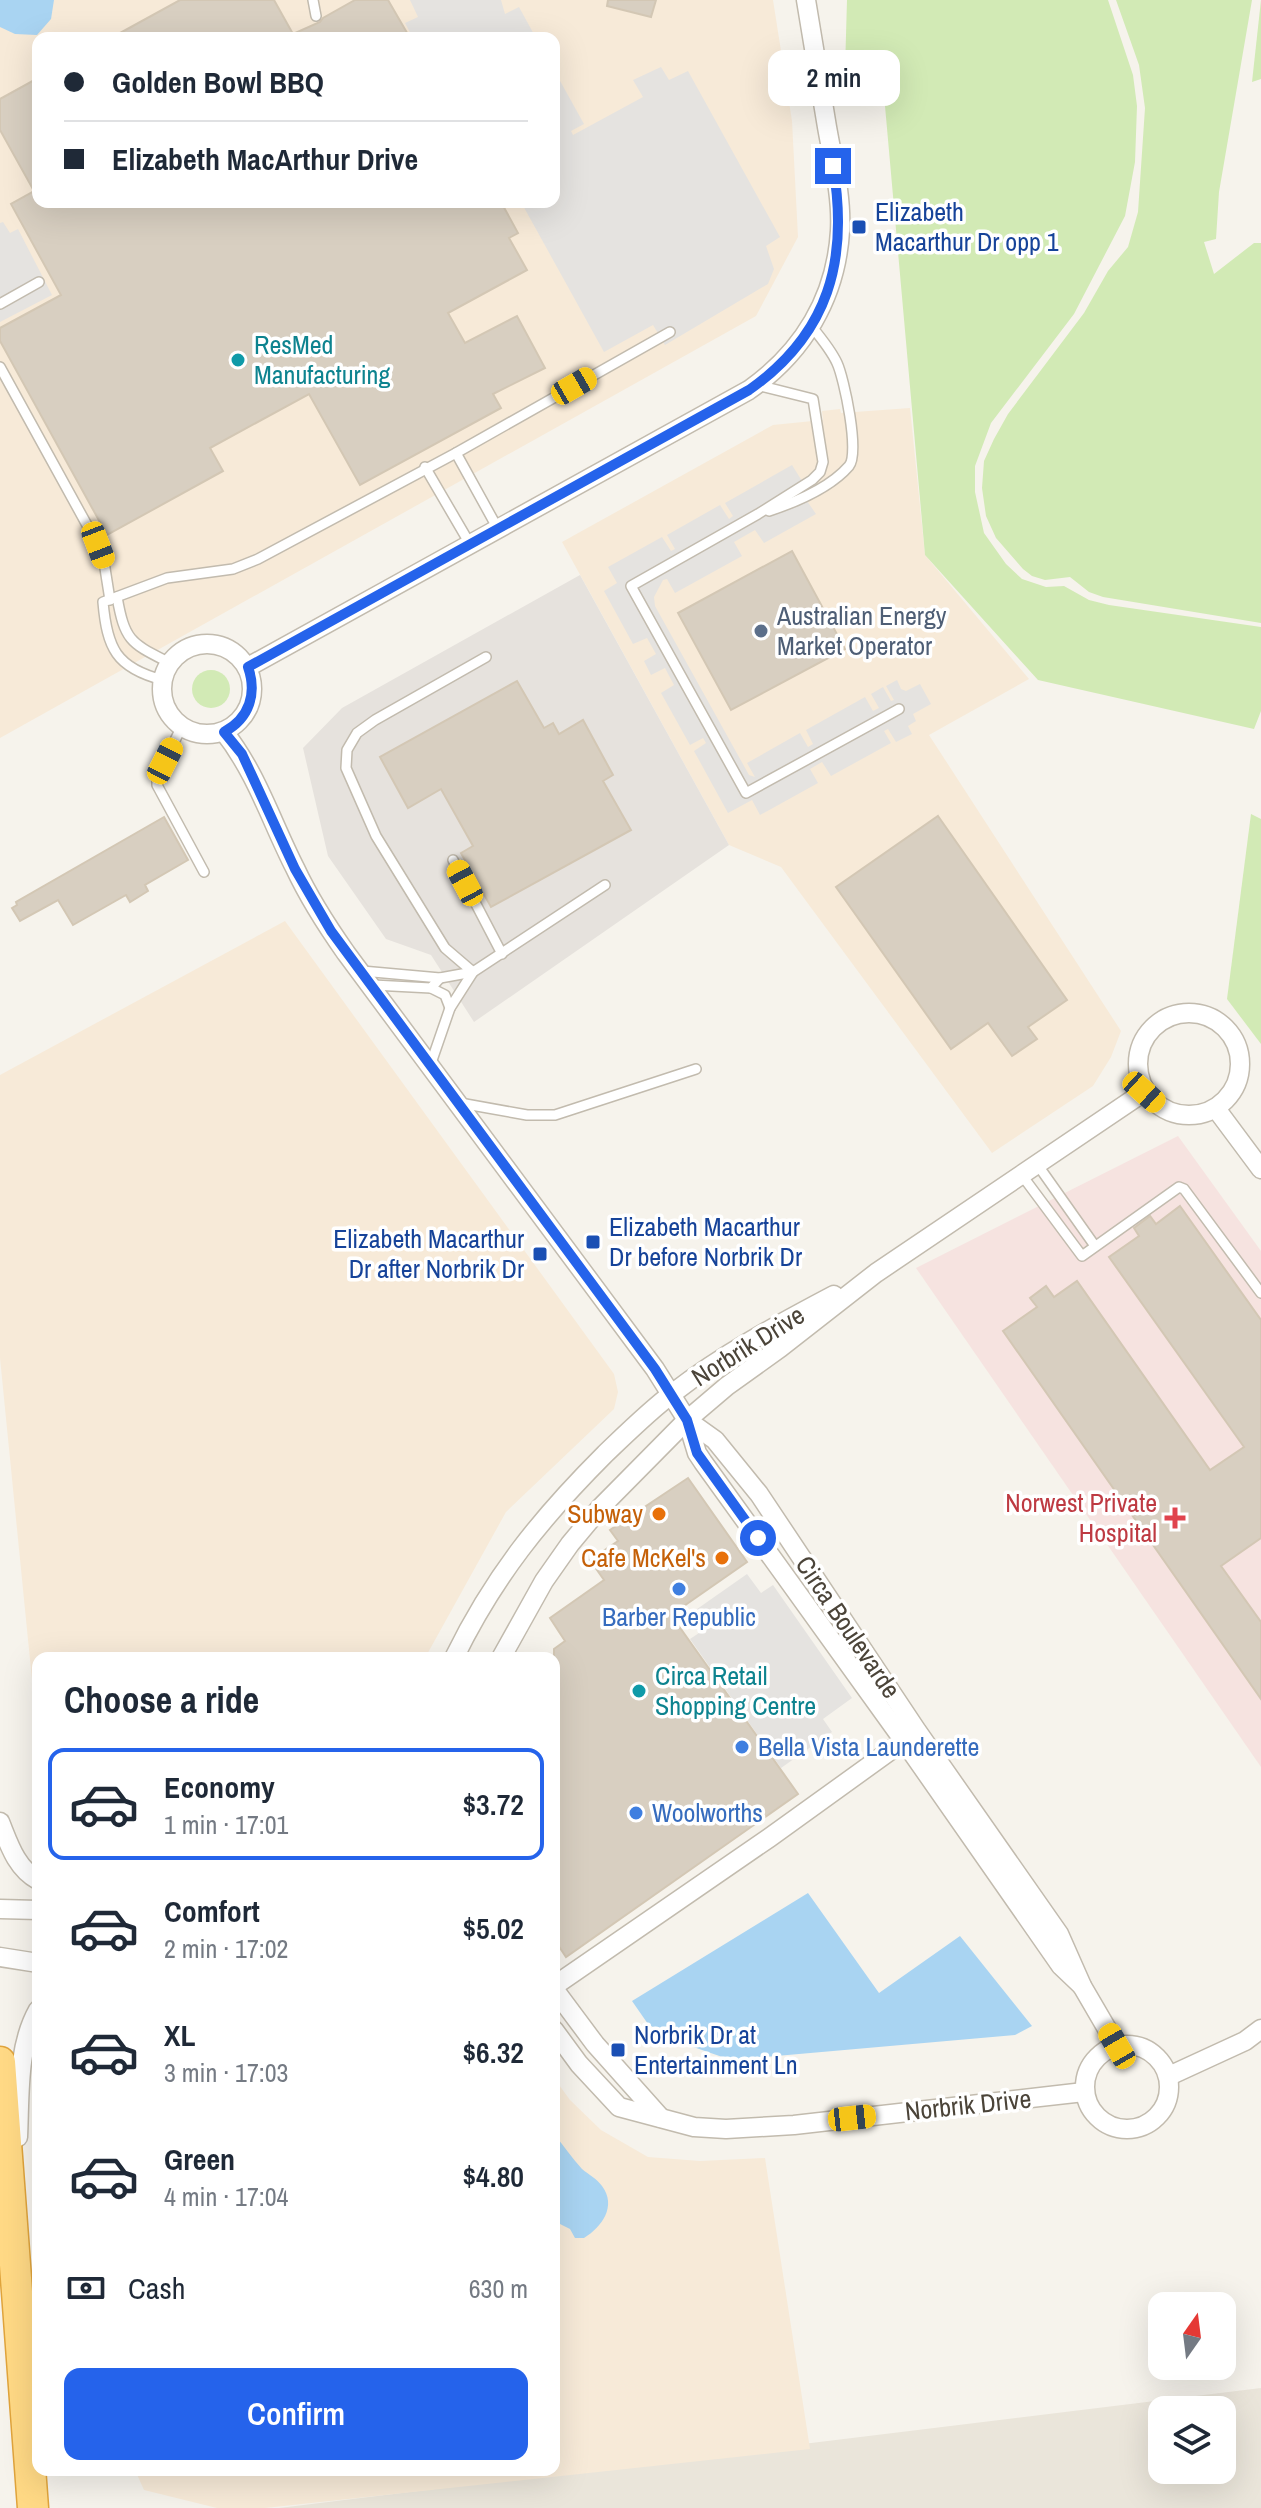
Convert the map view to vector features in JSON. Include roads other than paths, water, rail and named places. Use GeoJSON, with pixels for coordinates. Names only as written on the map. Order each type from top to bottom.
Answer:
{"type":"FeatureCollection","features":[{"type":"Feature","properties":{"kind":"highway"},"geometry":{"type":"LineString","coordinates":[[0,2062],[33,2508]]}},
{"type":"Feature","properties":{"kind":"street"},"geometry":{"type":"LineString","coordinates":[[248,667],[756,385],[789,357],[812,327],[824,303],[835,267],[840,230],[838,194],[806,0]]}},
{"type":"Feature","properties":{"kind":"street"},"geometry":{"type":"LineString","coordinates":[[199,644],[227,649],[248,667],[253,681],[252,697],[244,715],[224,732],[208,735],[186,730],[166,709],[161,695],[166,672],[177,654],[199,644]]}},
{"type":"Feature","properties":{"kind":"street"},"geometry":{"type":"LineString","coordinates":[[224,732],[242,754],[316,909],[672,1394],[687,1420]]}},
{"type":"Feature","properties":{"kind":"street"},"geometry":{"type":"LineString","coordinates":[[1186,1012],[1211,1018],[1226,1028],[1236,1043],[1241,1060],[1239,1076],[1232,1093],[1217,1110],[1195,1116],[1177,1115],[1160,1107],[1144,1092],[1137,1063],[1140,1045],[1153,1027],[1168,1017],[1186,1012]]}},
{"type":"Feature","properties":{"kind":"street","name":"Norbrik Drive"},"geometry":{"type":"LineString","coordinates":[[504,1652],[544,1581],[570,1544],[600,1508],[687,1420],[876,1273],[1144,1092]]}},
{"type":"Feature","properties":{"kind":"street"},"geometry":{"type":"LineString","coordinates":[[1217,1110],[1261,1169]]}},
{"type":"Feature","properties":{"kind":"street","name":"Norbrik Drive"},"geometry":{"type":"LineString","coordinates":[[457,1652],[477,1611],[504,1568],[534,1530],[587,1472],[672,1394],[769,1329],[876,1273]]}},
{"type":"Feature","properties":{"kind":"street","name":"Circa Boulevarde"},"geometry":{"type":"LineString","coordinates":[[687,1420],[715,1440],[759,1494],[910,1736]]}},
{"type":"Feature","properties":{"kind":"street","name":"Circa Boulevarde"},"geometry":{"type":"LineString","coordinates":[[687,1420],[697,1453],[703,1462],[1059,1934],[1082,1986],[1117,2046]]}},
{"type":"Feature","properties":{"kind":"street"},"geometry":{"type":"LineString","coordinates":[[560,1983],[910,1736]]}},
{"type":"Feature","properties":{"kind":"street"},"geometry":{"type":"LineString","coordinates":[[0,1822],[19,1863],[32,1877]]}},
{"type":"Feature","properties":{"kind":"street"},"geometry":{"type":"LineString","coordinates":[[0,1909],[32,1910]]}},
{"type":"Feature","properties":{"kind":"street"},"geometry":{"type":"LineString","coordinates":[[0,1957],[32,1962]]}},
{"type":"Feature","properties":{"kind":"street"},"geometry":{"type":"LineString","coordinates":[[560,1995],[595,2044],[661,2118]]}},
{"type":"Feature","properties":{"kind":"street"},"geometry":{"type":"LineString","coordinates":[[13,2238],[22,2068],[32,2023]]}},
{"type":"Feature","properties":{"kind":"street"},"geometry":{"type":"LineString","coordinates":[[1169,2076],[1245,2041],[1261,2029]]}},
{"type":"Feature","properties":{"kind":"street","name":"Norbrik Drive"},"geometry":{"type":"LineString","coordinates":[[560,2038],[619,2107],[694,2127],[754,2127],[1084,2092]]}},
{"type":"Feature","properties":{"kind":"street"},"geometry":{"type":"LineString","coordinates":[[1117,2046],[1145,2050],[1158,2059],[1169,2076],[1170,2087],[1162,2111],[1152,2121],[1126,2130],[1105,2123],[1086,2104],[1084,2092],[1084,2081],[1090,2067],[1107,2050],[1117,2046]]}},
{"type":"Feature","properties":{"kind":"lane"},"geometry":{"type":"LineString","coordinates":[[313,0],[316,16]]}},
{"type":"Feature","properties":{"kind":"lane"},"geometry":{"type":"LineString","coordinates":[[0,304],[39,282]]}},
{"type":"Feature","properties":{"kind":"lane"},"geometry":{"type":"LineString","coordinates":[[758,514],[812,494],[851,461],[849,412],[841,373],[832,353],[812,327]]}},
{"type":"Feature","properties":{"kind":"lane"},"geometry":{"type":"LineString","coordinates":[[110,600],[167,578],[241,567],[456,453],[670,332]]}},
{"type":"Feature","properties":{"kind":"lane"},"geometry":{"type":"LineString","coordinates":[[0,367],[98,545],[110,600],[128,637],[166,672]]}},
{"type":"Feature","properties":{"kind":"lane"},"geometry":{"type":"LineString","coordinates":[[756,385],[813,399],[823,462],[820,472],[758,514],[631,586],[746,793],[899,709]]}},
{"type":"Feature","properties":{"kind":"lane"},"geometry":{"type":"LineString","coordinates":[[456,453],[498,529]]}},
{"type":"Feature","properties":{"kind":"lane"},"geometry":{"type":"LineString","coordinates":[[425,467],[470,544]]}},
{"type":"Feature","properties":{"kind":"lane"},"geometry":{"type":"LineString","coordinates":[[110,600],[105,626],[115,651],[135,672],[166,672]]}},
{"type":"Feature","properties":{"kind":"lane"},"geometry":{"type":"LineString","coordinates":[[473,972],[445,948],[376,836],[346,768],[347,750],[357,733],[486,657]]}},
{"type":"Feature","properties":{"kind":"lane"},"geometry":{"type":"LineString","coordinates":[[182,726],[157,777],[157,785],[204,872]]}},
{"type":"Feature","properties":{"kind":"lane"},"geometry":{"type":"LineString","coordinates":[[453,860],[502,954]]}},
{"type":"Feature","properties":{"kind":"lane"},"geometry":{"type":"LineString","coordinates":[[364,978],[440,978],[473,972],[605,885]]}},
{"type":"Feature","properties":{"kind":"lane"},"geometry":{"type":"LineString","coordinates":[[430,1066],[450,1008],[473,972]]}},
{"type":"Feature","properties":{"kind":"lane"},"geometry":{"type":"LineString","coordinates":[[364,978],[431,988],[445,995],[450,1008]]}},
{"type":"Feature","properties":{"kind":"lane"},"geometry":{"type":"LineString","coordinates":[[431,988],[440,978]]}},
{"type":"Feature","properties":{"kind":"lane"},"geometry":{"type":"LineString","coordinates":[[457,1102],[527,1115],[555,1115],[696,1069]]}},
{"type":"Feature","properties":{"kind":"lane"},"geometry":{"type":"LineString","coordinates":[[1029,1169],[1095,1246]]}},
{"type":"Feature","properties":{"kind":"lane"},"geometry":{"type":"LineString","coordinates":[[1029,1169],[1082,1256],[1179,1187],[1184,1189],[1261,1293]]}},
{"type":"Feature","properties":{"kind":"water"},"geometry":{"type":"Polygon","coordinates":[[[0,0],[54,0],[51,19],[40,32],[15,34],[0,27],[0,0]]]}},
{"type":"Feature","properties":{"kind":"water"},"geometry":{"type":"Polygon","coordinates":[[[808,1893],[879,1993],[960,1936],[1032,2026],[1015,2035],[731,2060],[676,2041],[648,2024],[632,2001],[808,1893]]]}},
{"type":"Feature","properties":{"kind":"water"},"geometry":{"type":"Polygon","coordinates":[[[560,2142],[578,2165],[600,2183],[608,2201],[602,2222],[584,2238],[575,2238],[570,2229],[560,2224],[560,2142]]]}},
{"type":"Feature","properties":{"kind":"place","name":"Elizabeth Macarthur Dr opp 1"},"geometry":{"type":"Point","coordinates":[859,227]}},
{"type":"Feature","properties":{"kind":"place","name":"ResMed Manufacturing"},"geometry":{"type":"Point","coordinates":[238,360]}},
{"type":"Feature","properties":{"kind":"place","name":"Australian Energy Market Operator"},"geometry":{"type":"Point","coordinates":[761,631]}},
{"type":"Feature","properties":{"kind":"place","name":"Elizabeth Macarthur Dr before Norbrik Dr"},"geometry":{"type":"Point","coordinates":[593,1242]}},
{"type":"Feature","properties":{"kind":"place","name":"Elizabeth Macarthur Dr after Norbrik Dr"},"geometry":{"type":"Point","coordinates":[540,1254]}},
{"type":"Feature","properties":{"kind":"place","name":"Subway"},"geometry":{"type":"Point","coordinates":[659,1514]}},
{"type":"Feature","properties":{"kind":"place","name":"Norwest Private Hospital"},"geometry":{"type":"Point","coordinates":[1175,1518]}},
{"type":"Feature","properties":{"kind":"place","name":"Cafe McKel's"},"geometry":{"type":"Point","coordinates":[722,1558]}},
{"type":"Feature","properties":{"kind":"place","name":"Barber Republic"},"geometry":{"type":"Point","coordinates":[679,1589]}},
{"type":"Feature","properties":{"kind":"place","name":"Circa Retail Shopping Centre"},"geometry":{"type":"Point","coordinates":[639,1691]}},
{"type":"Feature","properties":{"kind":"place","name":"Bella Vista Launderette"},"geometry":{"type":"Point","coordinates":[742,1747]}},
{"type":"Feature","properties":{"kind":"place","name":"Woolworths"},"geometry":{"type":"Point","coordinates":[636,1813]}},
{"type":"Feature","properties":{"kind":"place","name":"Norbrik Dr at Entertainment Ln"},"geometry":{"type":"Point","coordinates":[618,2050]}}]}
